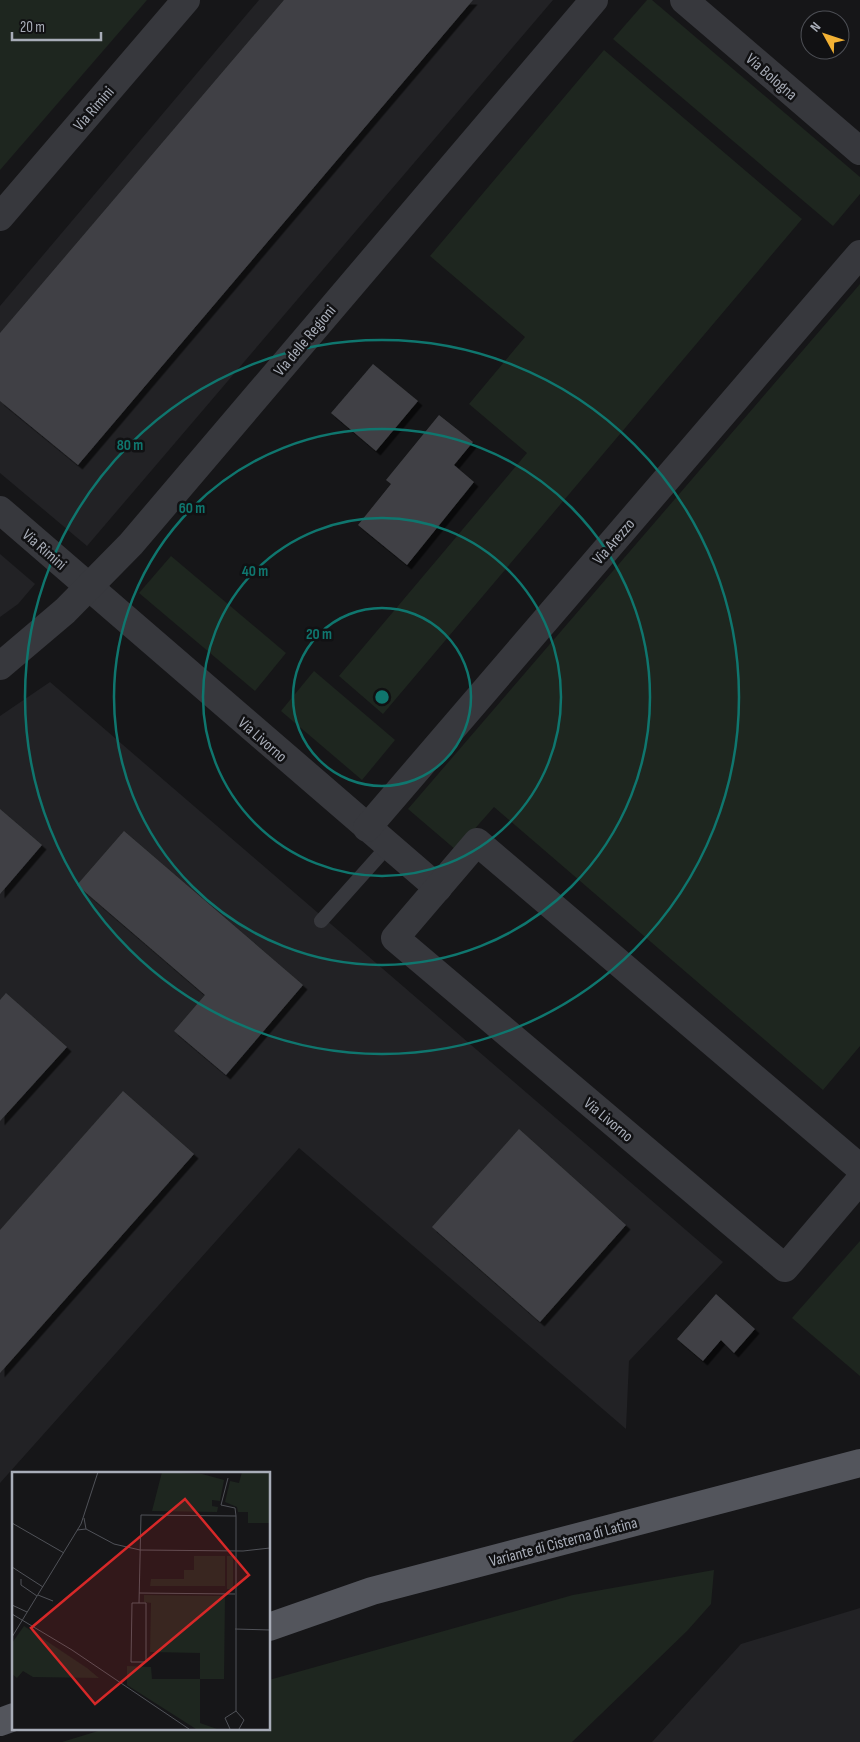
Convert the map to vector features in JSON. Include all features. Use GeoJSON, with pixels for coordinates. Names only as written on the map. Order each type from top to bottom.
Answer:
{"type":"FeatureCollection","features":[{"type":"Feature","properties":{"kind":"main road","name":"Variante di Cisterna di Latina"},"geometry":{"type":"LineString","coordinates":[[270,1627],[372,1591],[860,1462]]}},
{"type":"Feature","properties":{"kind":"main road"},"geometry":{"type":"LineString","coordinates":[[0,1722],[12,1718]]}},
{"type":"Feature","properties":{"kind":"street","name":"Via Rimini"},"geometry":{"type":"LineString","coordinates":[[0,217],[186,0]]}},
{"type":"Feature","properties":{"kind":"street","name":"Via delle Regioni"},"geometry":{"type":"LineString","coordinates":[[0,666],[40,634],[89,588],[138,536],[594,0]]}},
{"type":"Feature","properties":{"kind":"street","name":"Via Bologna"},"geometry":{"type":"LineString","coordinates":[[684,0],[860,152]]}},
{"type":"Feature","properties":{"kind":"street","name":"Via Arezzo"},"geometry":{"type":"LineString","coordinates":[[367,828],[860,254]]}},
{"type":"Feature","properties":{"kind":"street","name":"Via Rimini"},"geometry":{"type":"LineString","coordinates":[[0,510],[89,588]]}},
{"type":"Feature","properties":{"kind":"street","name":"Via Livorno"},"geometry":{"type":"LineString","coordinates":[[89,588],[438,888]]}},
{"type":"Feature","properties":{"kind":"street","name":"Via Livorno"},"geometry":{"type":"LineString","coordinates":[[860,1168],[477,842],[395,938],[785,1268],[860,1180]]}},
{"type":"Feature","properties":{"kind":"lane"},"geometry":{"type":"LineString","coordinates":[[321,921],[388,846]]}},
{"type":"Feature","properties":{"kind":"shaded area"},"geometry":{"type":"Polygon","coordinates":[[[0,0],[147,0],[0,170],[0,0]]]}},
{"type":"Feature","properties":{"kind":"shaded area"},"geometry":{"type":"Polygon","coordinates":[[[259,0],[553,0],[87,546],[0,473],[0,306],[259,0]]]}},
{"type":"Feature","properties":{"kind":"shaded area"},"geometry":{"type":"Polygon","coordinates":[[[647,0],[652,0],[860,177],[860,194],[833,226],[613,39],[647,0]]]}},
{"type":"Feature","properties":{"kind":"shaded area"},"geometry":{"type":"Polygon","coordinates":[[[604,50],[802,219],[383,714],[339,676],[527,453],[469,404],[525,337],[430,256],[604,50]]]}},
{"type":"Feature","properties":{"kind":"shaded area"},"geometry":{"type":"Polygon","coordinates":[[[860,284],[860,1046],[823,1090],[494,807],[456,850],[408,809],[860,284]]]}},
{"type":"Feature","properties":{"kind":"shaded area"},"geometry":{"type":"Polygon","coordinates":[[[0,554],[35,584],[18,604],[0,617],[0,554]]]}},
{"type":"Feature","properties":{"kind":"shaded area"},"geometry":{"type":"Polygon","coordinates":[[[171,556],[286,653],[255,691],[139,593],[171,556]]]}},
{"type":"Feature","properties":{"kind":"shaded area"},"geometry":{"type":"Polygon","coordinates":[[[314,671],[395,740],[362,780],[281,711],[314,671]]]}},
{"type":"Feature","properties":{"kind":"shaded area"},"geometry":{"type":"Polygon","coordinates":[[[50,682],[723,1262],[629,1361],[626,1429],[299,1148],[0,1483],[0,716],[50,682]]]}},
{"type":"Feature","properties":{"kind":"shaded area"},"geometry":{"type":"Polygon","coordinates":[[[860,1241],[860,1376],[792,1318],[860,1241]]]}},
{"type":"Feature","properties":{"kind":"shaded area"},"geometry":{"type":"Polygon","coordinates":[[[714,1570],[711,1604],[687,1631],[572,1742],[62,1742],[101,1730],[270,1730],[270,1680],[573,1595],[714,1570]]]}},
{"type":"Feature","properties":{"kind":"shaded area"},"geometry":{"type":"Polygon","coordinates":[[[860,1608],[860,1742],[652,1742],[741,1644],[860,1608]]]}},
{"type":"Feature","properties":{"kind":"building"},"geometry":{"type":"Polygon","coordinates":[[[284,0],[473,0],[78,465],[0,401],[0,333],[284,0]]]}},
{"type":"Feature","properties":{"kind":"building"},"geometry":{"type":"Polygon","coordinates":[[[373,364],[418,401],[376,451],[331,413],[373,364]]]}},
{"type":"Feature","properties":{"kind":"building"},"geometry":{"type":"Polygon","coordinates":[[[439,415],[473,442],[454,465],[474,482],[407,565],[358,525],[391,484],[386,480],[439,415]]]}},
{"type":"Feature","properties":{"kind":"building"},"geometry":{"type":"Polygon","coordinates":[[[0,809],[42,845],[0,894],[0,809]]]}},
{"type":"Feature","properties":{"kind":"building"},"geometry":{"type":"Polygon","coordinates":[[[124,831],[303,985],[226,1075],[174,1031],[205,995],[77,885],[124,831]]]}},
{"type":"Feature","properties":{"kind":"building"},"geometry":{"type":"Polygon","coordinates":[[[6,993],[67,1047],[0,1121],[0,1000],[6,993]]]}},
{"type":"Feature","properties":{"kind":"building"},"geometry":{"type":"Polygon","coordinates":[[[123,1091],[194,1154],[0,1373],[0,1230],[123,1091]]]}},
{"type":"Feature","properties":{"kind":"building"},"geometry":{"type":"Polygon","coordinates":[[[519,1129],[626,1225],[540,1322],[432,1227],[519,1129]]]}},
{"type":"Feature","properties":{"kind":"building"},"geometry":{"type":"Polygon","coordinates":[[[716,1294],[755,1329],[734,1353],[721,1340],[703,1361],[677,1339],[716,1294]]]}}]}
